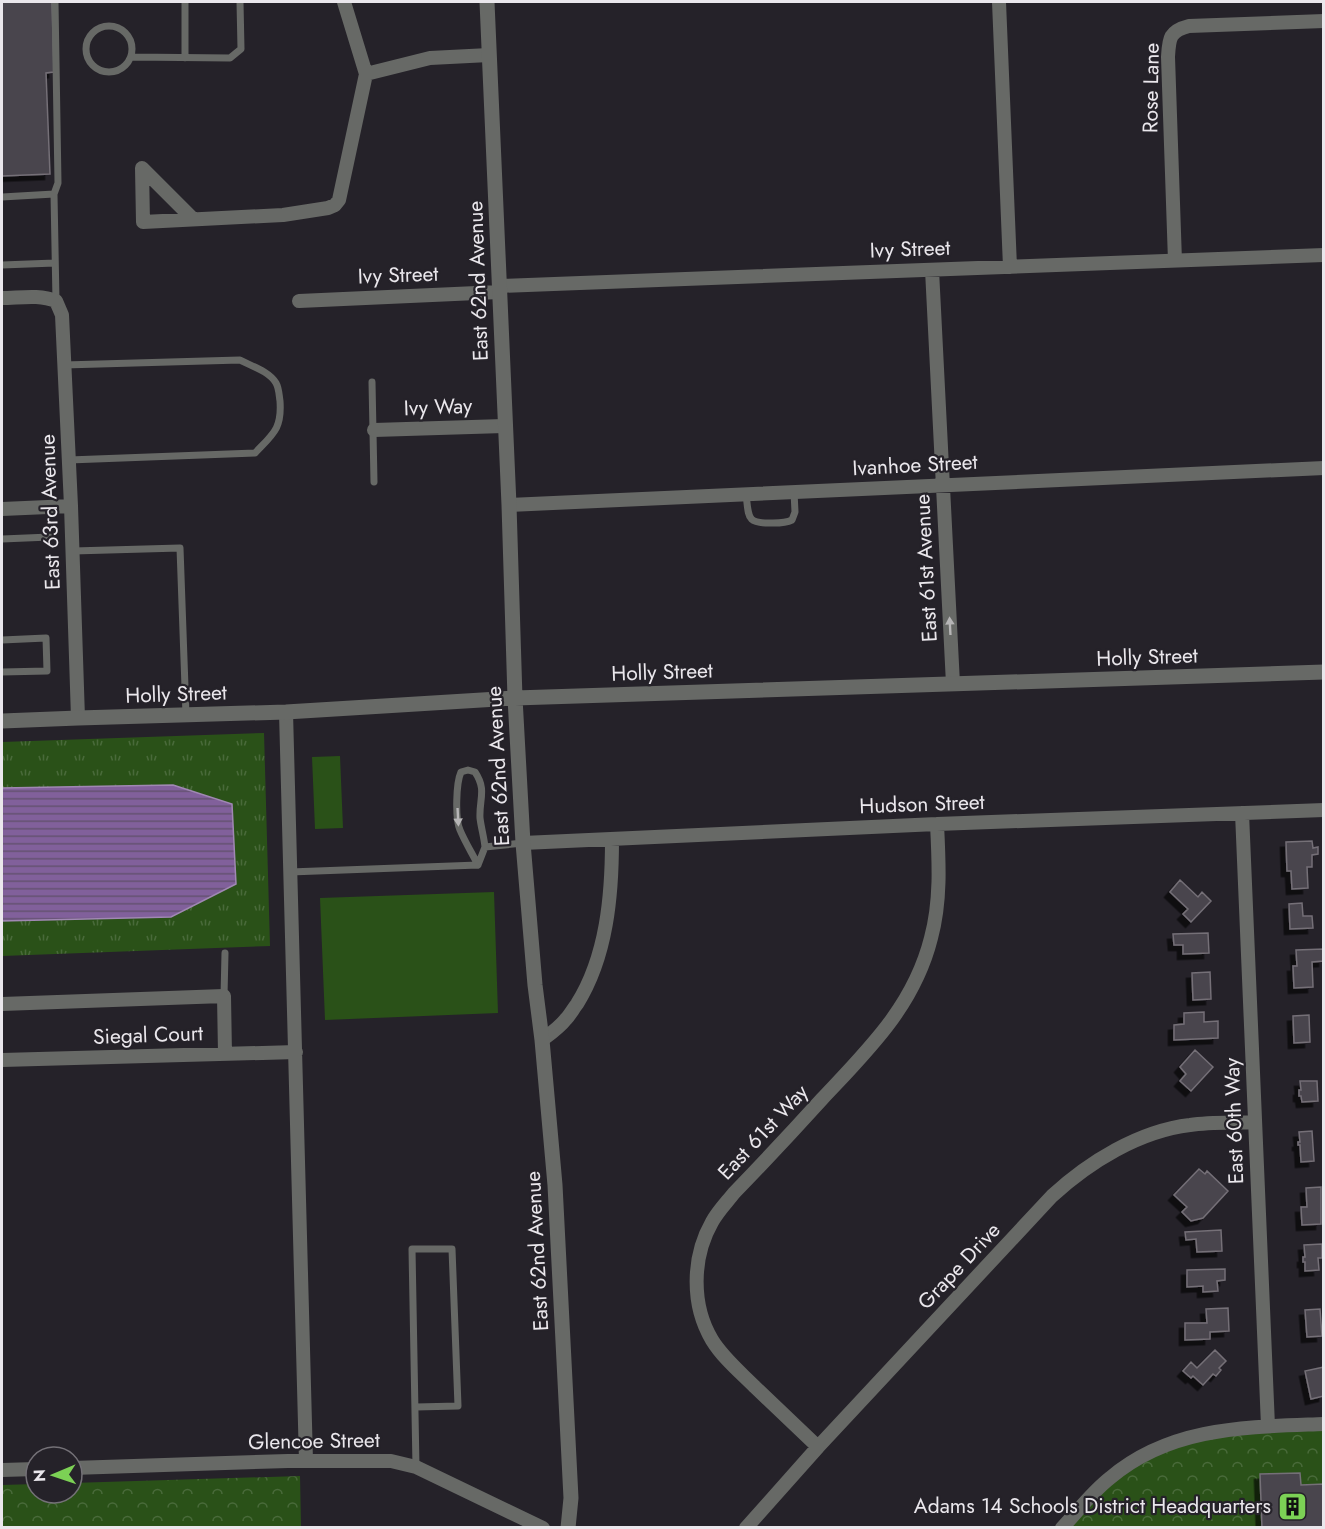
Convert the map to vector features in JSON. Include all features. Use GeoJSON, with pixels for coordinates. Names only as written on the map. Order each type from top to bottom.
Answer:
{"type":"FeatureCollection","features":[{"type":"Feature","properties":{"kind":"street"},"geometry":{"type":"LineString","coordinates":[[193,219],[142,168],[143,222],[283,215],[328,208],[339,200],[366,74],[344,2]]}},
{"type":"Feature","properties":{"kind":"street","name":"East 62nd Avenue"},"geometry":{"type":"LineString","coordinates":[[487,2],[515,698],[523,843],[555,1185],[571,1498],[567,1527]]}},
{"type":"Feature","properties":{"kind":"street"},"geometry":{"type":"LineString","coordinates":[[999,2],[1010,267]]}},
{"type":"Feature","properties":{"kind":"street","name":"Rose Lane"},"geometry":{"type":"LineString","coordinates":[[1175,261],[1168,57],[1169,41],[1173,33],[1179,28],[1189,26],[1323,21]]}},
{"type":"Feature","properties":{"kind":"street"},"geometry":{"type":"LineString","coordinates":[[366,74],[430,58],[489,55]]}},
{"type":"Feature","properties":{"kind":"street","name":"Ivy Street"},"geometry":{"type":"LineString","coordinates":[[299,301],[499,289],[1323,255]]}},
{"type":"Feature","properties":{"kind":"street","name":"East 61st Avenue"},"geometry":{"type":"LineString","coordinates":[[932,270],[953,684]]}},
{"type":"Feature","properties":{"kind":"street"},"geometry":{"type":"LineString","coordinates":[[2,298],[49,298],[57,304]]}},
{"type":"Feature","properties":{"kind":"street","name":"East 63rd Avenue"},"geometry":{"type":"LineString","coordinates":[[57,304],[62,315],[78,718]]}},
{"type":"Feature","properties":{"kind":"street","name":"Ivy Way"},"geometry":{"type":"LineString","coordinates":[[374,430],[504,426]]}},
{"type":"Feature","properties":{"kind":"street","name":"Ivanhoe Street"},"geometry":{"type":"LineString","coordinates":[[509,505],[1323,468]]}},
{"type":"Feature","properties":{"kind":"street"},"geometry":{"type":"LineString","coordinates":[[2,509],[71,506]]}},
{"type":"Feature","properties":{"kind":"street","name":"Holly Street"},"geometry":{"type":"LineString","coordinates":[[2,721],[286,712],[515,698],[1323,672]]}},
{"type":"Feature","properties":{"kind":"street"},"geometry":{"type":"LineString","coordinates":[[286,712],[306,1461]]}},
{"type":"Feature","properties":{"kind":"street","name":"Hudson Street"},"geometry":{"type":"LineString","coordinates":[[523,843],[937,824],[1323,810]]}},
{"type":"Feature","properties":{"kind":"street","name":"East 60th Way"},"geometry":{"type":"LineString","coordinates":[[1242,813],[1268,1426]]}},
{"type":"Feature","properties":{"kind":"street","name":"East 61st Way"},"geometry":{"type":"LineString","coordinates":[[818,1447],[728,1361],[712,1341],[699,1307],[696,1282],[698,1260],[706,1233],[716,1215],[870,1049],[895,1016],[912,988],[927,953],[937,907],[939,860],[937,824]]}},
{"type":"Feature","properties":{"kind":"street"},"geometry":{"type":"LineString","coordinates":[[542,1040],[567,1018],[590,979],[607,919],[612,874],[612,840]]}},
{"type":"Feature","properties":{"kind":"street"},"geometry":{"type":"LineString","coordinates":[[2,1004],[224,996],[225,1054]]}},
{"type":"Feature","properties":{"kind":"street","name":"Siegal Court"},"geometry":{"type":"LineString","coordinates":[[2,1060],[296,1052]]}},
{"type":"Feature","properties":{"kind":"street","name":"Grape Drive"},"geometry":{"type":"LineString","coordinates":[[746,1527],[1052,1196],[1085,1168],[1134,1141],[1175,1128],[1190,1125],[1254,1122]]}},
{"type":"Feature","properties":{"kind":"street"},"geometry":{"type":"LineString","coordinates":[[1062,1527],[1109,1478],[1139,1457],[1156,1449],[1187,1437],[1210,1432],[1268,1426],[1323,1424]]}},
{"type":"Feature","properties":{"kind":"street","name":"Glencoe Street"},"geometry":{"type":"LineString","coordinates":[[84,1468],[306,1461],[391,1461],[416,1467],[543,1527]]}},
{"type":"Feature","properties":{"kind":"street"},"geometry":{"type":"LineString","coordinates":[[2,1470],[24,1469]]}},
{"type":"Feature","properties":{"kind":"lane"},"geometry":{"type":"LineString","coordinates":[[55,2],[58,183],[54,194],[57,304]]}},
{"type":"Feature","properties":{"kind":"lane"},"geometry":{"type":"LineString","coordinates":[[185,2],[185,57]]}},
{"type":"Feature","properties":{"kind":"lane"},"geometry":{"type":"LineString","coordinates":[[131,57],[230,58],[241,49],[240,2]]}},
{"type":"Feature","properties":{"kind":"lane"},"geometry":{"type":"LineString","coordinates":[[108,26],[115,27],[127,34],[131,41],[133,49],[131,57],[122,70],[114,73],[101,71],[90,63],[86,50],[87,43],[95,31],[108,26]]}},
{"type":"Feature","properties":{"kind":"lane"},"geometry":{"type":"LineString","coordinates":[[2,197],[54,194]]}},
{"type":"Feature","properties":{"kind":"lane"},"geometry":{"type":"LineString","coordinates":[[2,265],[55,263]]}},
{"type":"Feature","properties":{"kind":"lane"},"geometry":{"type":"LineString","coordinates":[[64,365],[240,360],[266,374],[276,383],[281,414],[276,431],[255,453],[69,460]]}},
{"type":"Feature","properties":{"kind":"lane"},"geometry":{"type":"LineString","coordinates":[[372,382],[374,482]]}},
{"type":"Feature","properties":{"kind":"lane"},"geometry":{"type":"LineString","coordinates":[[746,494],[748,515],[753,521],[759,524],[787,523],[792,520],[795,512],[794,492]]}},
{"type":"Feature","properties":{"kind":"lane"},"geometry":{"type":"LineString","coordinates":[[2,539],[50,537]]}},
{"type":"Feature","properties":{"kind":"lane"},"geometry":{"type":"LineString","coordinates":[[73,552],[180,548],[186,715]]}},
{"type":"Feature","properties":{"kind":"lane"},"geometry":{"type":"LineString","coordinates":[[2,640],[46,639],[47,670],[2,672]]}},
{"type":"Feature","properties":{"kind":"lane"},"geometry":{"type":"LineString","coordinates":[[468,770],[475,772],[482,781],[480,817],[485,847],[478,865],[459,828],[457,790],[459,777],[461,772],[468,770]]}},
{"type":"Feature","properties":{"kind":"lane"},"geometry":{"type":"LineString","coordinates":[[485,847],[523,843]]}},
{"type":"Feature","properties":{"kind":"lane"},"geometry":{"type":"LineString","coordinates":[[290,872],[478,865]]}},
{"type":"Feature","properties":{"kind":"lane"},"geometry":{"type":"LineString","coordinates":[[224,996],[225,953]]}},
{"type":"Feature","properties":{"kind":"lane"},"geometry":{"type":"LineString","coordinates":[[416,1407],[458,1406],[452,1249],[412,1250],[416,1467]]}},
{"type":"Feature","properties":{"kind":"green space"},"geometry":{"type":"Polygon","coordinates":[[[264,733],[270,946],[2,956],[2,742],[264,733]]]}},
{"type":"Feature","properties":{"kind":"green space"},"geometry":{"type":"Polygon","coordinates":[[[340,756],[343,828],[315,829],[312,757],[340,756]]]}},
{"type":"Feature","properties":{"kind":"green space"},"geometry":{"type":"Polygon","coordinates":[[[494,892],[498,1013],[325,1020],[320,898],[494,892]]]}},
{"type":"Feature","properties":{"kind":"green space"},"geometry":{"type":"Polygon","coordinates":[[[1323,1424],[1323,1527],[1062,1528],[1109,1478],[1172,1442],[1323,1424]]]}},
{"type":"Feature","properties":{"kind":"green space"},"geometry":{"type":"Polygon","coordinates":[[[300,1476],[301,1527],[2,1527],[2,1485],[24,1484],[24,1505],[84,1505],[84,1483],[300,1476]]]}},
{"type":"Feature","properties":{"kind":"shaded area"},"geometry":{"type":"Polygon","coordinates":[[[173,785],[232,804],[236,884],[171,917],[2,921],[2,788],[173,785]]]}},
{"type":"Feature","properties":{"kind":"building"},"geometry":{"type":"Polygon","coordinates":[[[2,2],[52,2],[54,72],[46,73],[50,174],[2,176],[2,2]]]}},
{"type":"Feature","properties":{"kind":"building"},"geometry":{"type":"Polygon","coordinates":[[[1312,841],[1313,848],[1318,847],[1318,854],[1312,855],[1312,867],[1307,867],[1308,888],[1292,889],[1291,871],[1287,871],[1286,842],[1312,841]]]}},
{"type":"Feature","properties":{"kind":"building"},"geometry":{"type":"Polygon","coordinates":[[[1180,880],[1198,897],[1202,892],[1211,901],[1191,922],[1183,914],[1188,909],[1170,892],[1180,880]]]}},
{"type":"Feature","properties":{"kind":"building"},"geometry":{"type":"Polygon","coordinates":[[[1302,903],[1303,916],[1312,916],[1313,928],[1290,929],[1289,904],[1302,903]]]}},
{"type":"Feature","properties":{"kind":"building"},"geometry":{"type":"Polygon","coordinates":[[[1208,933],[1209,953],[1183,954],[1183,945],[1174,945],[1173,934],[1208,933]]]}},
{"type":"Feature","properties":{"kind":"building"},"geometry":{"type":"Polygon","coordinates":[[[1324,949],[1324,961],[1312,962],[1313,987],[1294,988],[1293,966],[1297,966],[1296,950],[1324,949]]]}},
{"type":"Feature","properties":{"kind":"building"},"geometry":{"type":"Polygon","coordinates":[[[1210,972],[1211,999],[1193,1000],[1192,973],[1210,972]]]}},
{"type":"Feature","properties":{"kind":"building"},"geometry":{"type":"Polygon","coordinates":[[[1204,1012],[1204,1022],[1218,1021],[1218,1038],[1174,1040],[1174,1025],[1184,1024],[1184,1013],[1204,1012]]]}},
{"type":"Feature","properties":{"kind":"building"},"geometry":{"type":"Polygon","coordinates":[[[1309,1015],[1310,1042],[1294,1043],[1293,1016],[1309,1015]]]}},
{"type":"Feature","properties":{"kind":"building"},"geometry":{"type":"Polygon","coordinates":[[[1195,1050],[1213,1067],[1191,1091],[1180,1081],[1186,1074],[1180,1067],[1195,1050]]]}},
{"type":"Feature","properties":{"kind":"building"},"geometry":{"type":"Polygon","coordinates":[[[1300,1081],[1317,1081],[1318,1101],[1302,1102],[1299,1096],[1300,1081]]]}},
{"type":"Feature","properties":{"kind":"building"},"geometry":{"type":"Polygon","coordinates":[[[1312,1131],[1314,1161],[1301,1162],[1300,1145],[1298,1145],[1299,1132],[1312,1131]]]}},
{"type":"Feature","properties":{"kind":"building"},"geometry":{"type":"Polygon","coordinates":[[[1199,1169],[1205,1174],[1207,1171],[1228,1191],[1203,1218],[1191,1221],[1182,1212],[1187,1207],[1174,1195],[1199,1169]]]}},
{"type":"Feature","properties":{"kind":"building"},"geometry":{"type":"Polygon","coordinates":[[[1321,1187],[1321,1224],[1302,1225],[1301,1207],[1307,1207],[1306,1188],[1321,1187]]]}},
{"type":"Feature","properties":{"kind":"building"},"geometry":{"type":"Polygon","coordinates":[[[1221,1230],[1222,1251],[1197,1252],[1196,1239],[1186,1240],[1185,1232],[1221,1230]]]}},
{"type":"Feature","properties":{"kind":"building"},"geometry":{"type":"Polygon","coordinates":[[[1322,1244],[1322,1258],[1318,1258],[1319,1270],[1305,1271],[1304,1245],[1322,1244]]]}},
{"type":"Feature","properties":{"kind":"building"},"geometry":{"type":"Polygon","coordinates":[[[1225,1269],[1225,1280],[1217,1281],[1218,1291],[1203,1292],[1203,1286],[1187,1287],[1187,1270],[1225,1269]]]}},
{"type":"Feature","properties":{"kind":"building"},"geometry":{"type":"Polygon","coordinates":[[[1228,1308],[1229,1331],[1210,1332],[1210,1339],[1185,1340],[1185,1323],[1207,1323],[1206,1309],[1228,1308]]]}},
{"type":"Feature","properties":{"kind":"building"},"geometry":{"type":"Polygon","coordinates":[[[1320,1309],[1322,1336],[1307,1337],[1305,1310],[1320,1309]]]}},
{"type":"Feature","properties":{"kind":"building"},"geometry":{"type":"Polygon","coordinates":[[[1215,1350],[1226,1361],[1219,1368],[1221,1370],[1216,1376],[1213,1374],[1203,1385],[1183,1371],[1191,1362],[1197,1368],[1215,1350]]]}},
{"type":"Feature","properties":{"kind":"building"},"geometry":{"type":"Polygon","coordinates":[[[1324,1367],[1324,1396],[1311,1399],[1305,1371],[1324,1367]]]}},
{"type":"Feature","properties":{"kind":"building","name":"Adams 14 Schools District Headquarters"},"geometry":{"type":"Polygon","coordinates":[[[1300,1473],[1301,1485],[1324,1484],[1324,1528],[1262,1528],[1260,1474],[1300,1473]]]}},
{"type":"Feature","properties":{"kind":"place","name":"Adams 14 Schools District Headquarters"},"geometry":{"type":"Point","coordinates":[1292,1506]}}]}
